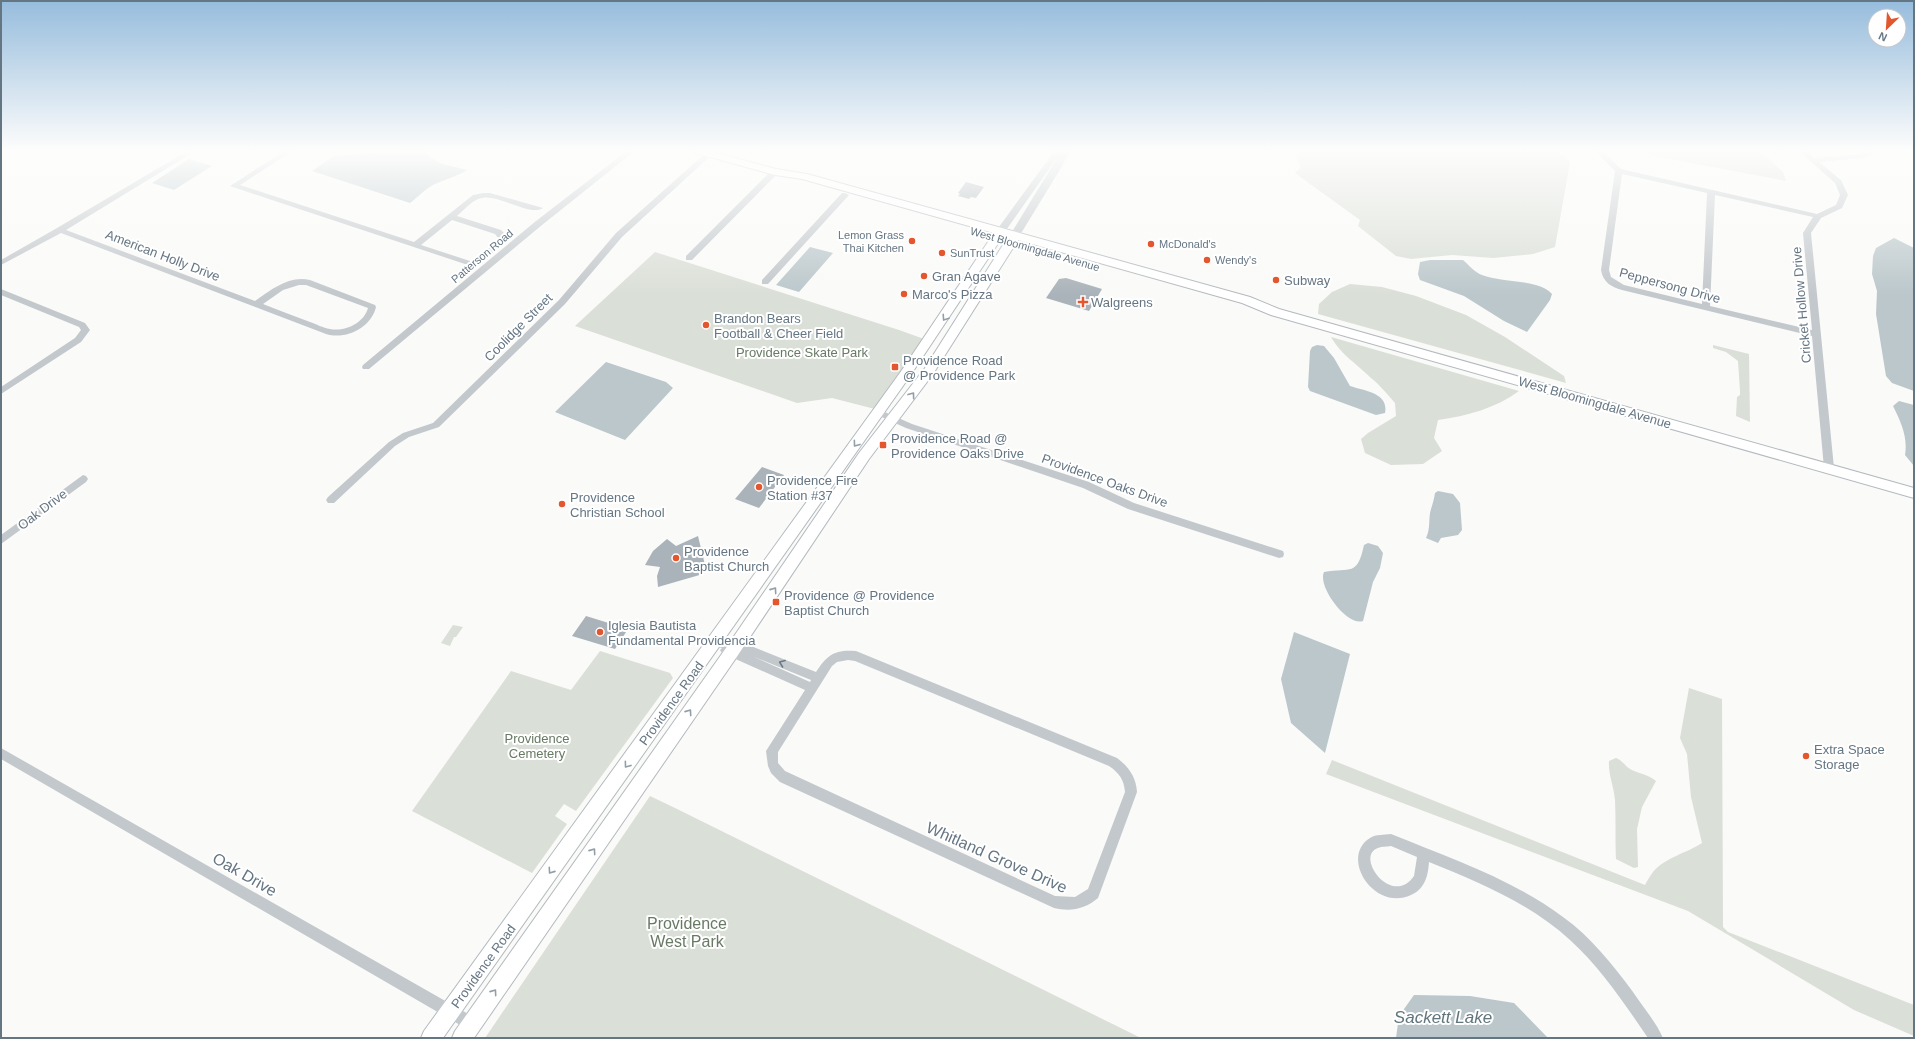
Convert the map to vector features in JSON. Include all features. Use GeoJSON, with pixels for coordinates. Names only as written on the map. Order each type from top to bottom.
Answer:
{"type":"FeatureCollection","features":[{"type":"Feature","properties":{"kind":"main road","name":"West Bloomingdale Avenue"},"geometry":{"type":"LineString","coordinates":[[869,198],[1013,239],[1246,300],[1275,312],[1914,493]]}},
{"type":"Feature","properties":{"kind":"main road","name":"Providence Road"},"geometry":{"type":"LineString","coordinates":[[432,1038],[947,314],[998,234]]}},
{"type":"Feature","properties":{"kind":"main road","name":"Providence Road"},"geometry":{"type":"LineString","coordinates":[[467,1031],[734,649],[864,456],[929,371],[1013,239]]}},
{"type":"Feature","properties":{"kind":"street"},"geometry":{"type":"LineString","coordinates":[[1,263],[112,198]]}},
{"type":"Feature","properties":{"kind":"street"},"geometry":{"type":"LineString","coordinates":[[271,198],[474,265],[500,243],[503,237],[498,232],[452,217]]}},
{"type":"Feature","properties":{"kind":"street"},"geometry":{"type":"LineString","coordinates":[[414,246],[474,198]]}},
{"type":"Feature","properties":{"kind":"street"},"geometry":{"type":"LineString","coordinates":[[502,198],[528,207],[539,208]]}},
{"type":"Feature","properties":{"kind":"street","name":"Patterson Road"},"geometry":{"type":"LineString","coordinates":[[366,367],[539,222],[572,198]]}},
{"type":"Feature","properties":{"kind":"street","name":"Coolidge Street"},"geometry":{"type":"LineString","coordinates":[[332,500],[392,444],[406,435],[436,425],[562,302],[619,235],[659,198]]}},
{"type":"Feature","properties":{"kind":"street"},"geometry":{"type":"LineString","coordinates":[[689,258],[749,198]]}},
{"type":"Feature","properties":{"kind":"street"},"geometry":{"type":"LineString","coordinates":[[765,282],[840,198]]}},
{"type":"Feature","properties":{"kind":"street","name":"Providence Road"},"geometry":{"type":"LineString","coordinates":[[998,234],[1023,198]]}},
{"type":"Feature","properties":{"kind":"street","name":"Providence Road"},"geometry":{"type":"LineString","coordinates":[[1013,239],[1038,198]]}},
{"type":"Feature","properties":{"kind":"street","name":"Peppersong Drive"},"geometry":{"type":"LineString","coordinates":[[1615,198],[1605,270],[1608,280],[1615,285],[1817,334]]}},
{"type":"Feature","properties":{"kind":"street"},"geometry":{"type":"LineString","coordinates":[[1706,307],[1711,198]]}},
{"type":"Feature","properties":{"kind":"street"},"geometry":{"type":"LineString","coordinates":[[1740,198],[1818,216],[1839,206],[1842,198]]}},
{"type":"Feature","properties":{"kind":"street","name":"Cricket Hollow Drive"},"geometry":{"type":"LineString","coordinates":[[1818,216],[1807,233],[1829,468]]}},
{"type":"Feature","properties":{"kind":"street","name":"American Holly Drive"},"geometry":{"type":"LineString","coordinates":[[60,230],[257,304],[337,334],[349,331],[369,317],[372,306],[307,282],[300,281],[285,284],[257,304]]}},
{"type":"Feature","properties":{"kind":"street"},"geometry":{"type":"LineString","coordinates":[[1,292],[82,326],[86,330],[78,340],[3,387]]}},
{"type":"Feature","properties":{"kind":"street","name":"Providence Oaks Drive"},"geometry":{"type":"LineString","coordinates":[[878,412],[909,426],[1086,485],[1131,506],[1279,554]]}},
{"type":"Feature","properties":{"kind":"street","name":"Oak Drive"},"geometry":{"type":"LineString","coordinates":[[1,540],[82,478]]}},
{"type":"Feature","properties":{"kind":"street"},"geometry":{"type":"LineString","coordinates":[[715,642],[815,683]]}},
{"type":"Feature","properties":{"kind":"street","name":"Whitland Grove Drive"},"geometry":{"type":"LineString","coordinates":[[848,655],[856,656],[1114,762],[1121,767],[1131,783],[1131,792],[1093,893],[1086,900],[1076,904],[1066,905],[1054,902],[784,778],[777,773],[771,759],[772,751],[815,683],[828,663],[834,658],[848,655]]}},
{"type":"Feature","properties":{"kind":"street","name":"Oak Drive"},"geometry":{"type":"LineString","coordinates":[[1,753],[450,1011],[467,1031]]}},
{"type":"Feature","properties":{"kind":"street"},"geometry":{"type":"LineString","coordinates":[[1424,855],[1421,876],[1418,883],[1411,889],[1402,893],[1383,889],[1374,883],[1365,868],[1363,859],[1364,852],[1369,845],[1375,841],[1391,840],[1514,892],[1560,922],[1596,957],[1617,982],[1656,1038]]}},
{"type":"Feature","properties":{"kind":"green space"},"geometry":{"type":"Polygon","coordinates":[[[1330,198],[1564,198],[1555,247],[1533,254],[1493,258],[1452,255],[1411,259],[1396,256],[1358,226],[1360,220],[1330,198]]]}},
{"type":"Feature","properties":{"kind":"green space","name":"Providence Skate Park"},"geometry":{"type":"Polygon","coordinates":[[[655,252],[924,339],[875,409],[832,398],[797,403],[575,326],[655,252]]]}},
{"type":"Feature","properties":{"kind":"green space"},"geometry":{"type":"Polygon","coordinates":[[[1350,284],[1382,287],[1416,296],[1466,315],[1505,337],[1564,376],[1566,383],[1318,314],[1319,304],[1332,292],[1350,284]]]}},
{"type":"Feature","properties":{"kind":"green space"},"geometry":{"type":"Polygon","coordinates":[[[1331,337],[1519,391],[1491,407],[1460,416],[1438,420],[1434,438],[1442,451],[1423,464],[1391,465],[1365,453],[1361,439],[1396,416],[1395,403],[1378,384],[1344,354],[1331,337]]]}},
{"type":"Feature","properties":{"kind":"green space"},"geometry":{"type":"Polygon","coordinates":[[[1713,345],[1749,354],[1750,422],[1736,416],[1737,397],[1740,395],[1738,361],[1726,352],[1713,348],[1713,345]]]}},
{"type":"Feature","properties":{"kind":"green space"},"geometry":{"type":"Polygon","coordinates":[[[453,625],[463,627],[456,637],[454,637],[450,646],[441,643],[453,625]]]}},
{"type":"Feature","properties":{"kind":"green space","name":"Providence Cemetery"},"geometry":{"type":"Polygon","coordinates":[[[600,651],[670,673],[673,678],[576,811],[564,804],[555,816],[567,824],[532,873],[412,811],[511,671],[571,690],[600,651]]]}},
{"type":"Feature","properties":{"kind":"green space"},"geometry":{"type":"Polygon","coordinates":[[[1689,688],[1722,699],[1723,927],[1728,932],[1914,1005],[1914,1036],[1854,1010],[1688,911],[1326,774],[1332,760],[1645,885],[1658,867],[1702,843],[1691,797],[1687,754],[1680,738],[1689,688]]]}},
{"type":"Feature","properties":{"kind":"green space"},"geometry":{"type":"Polygon","coordinates":[[[1616,758],[1630,769],[1656,781],[1642,807],[1637,829],[1638,867],[1634,868],[1616,859],[1615,800],[1610,776],[1609,761],[1616,758]]]}},
{"type":"Feature","properties":{"kind":"green space","name":"Providence West Park"},"geometry":{"type":"Polygon","coordinates":[[[650,796],[675,808],[1141,1038],[485,1038],[650,796]]]}},
{"type":"Feature","properties":{"kind":"water"},"geometry":{"type":"Polygon","coordinates":[[[396,198],[415,198],[410,203],[396,198]]]}},
{"type":"Feature","properties":{"kind":"water"},"geometry":{"type":"Polygon","coordinates":[[[1894,238],[1914,248],[1914,391],[1892,383],[1886,376],[1876,314],[1877,291],[1872,274],[1873,256],[1876,248],[1894,238]]]}},
{"type":"Feature","properties":{"kind":"water"},"geometry":{"type":"Polygon","coordinates":[[[810,247],[833,253],[799,292],[776,285],[810,247]]]}},
{"type":"Feature","properties":{"kind":"water"},"geometry":{"type":"Polygon","coordinates":[[[1430,260],[1463,260],[1479,274],[1539,286],[1552,294],[1550,300],[1527,332],[1504,321],[1464,296],[1420,280],[1418,274],[1420,262],[1430,260]]]}},
{"type":"Feature","properties":{"kind":"water"},"geometry":{"type":"Polygon","coordinates":[[[1317,345],[1324,346],[1334,358],[1350,386],[1369,391],[1380,397],[1385,406],[1385,413],[1376,415],[1310,391],[1308,387],[1310,351],[1312,347],[1317,345]]]}},
{"type":"Feature","properties":{"kind":"water"},"geometry":{"type":"Polygon","coordinates":[[[606,362],[666,382],[673,388],[625,440],[555,412],[606,362]]]}},
{"type":"Feature","properties":{"kind":"water"},"geometry":{"type":"Polygon","coordinates":[[[1899,401],[1914,405],[1914,466],[1905,455],[1905,436],[1893,406],[1899,401]]]}},
{"type":"Feature","properties":{"kind":"water"},"geometry":{"type":"Polygon","coordinates":[[[1438,491],[1453,494],[1460,503],[1462,530],[1458,535],[1441,538],[1438,543],[1426,538],[1430,512],[1435,493],[1438,491]]]}},
{"type":"Feature","properties":{"kind":"water"},"geometry":{"type":"Polygon","coordinates":[[[1368,543],[1378,546],[1383,553],[1380,568],[1373,582],[1363,621],[1356,621],[1349,618],[1335,604],[1329,595],[1323,578],[1324,572],[1352,569],[1359,562],[1364,545],[1368,543]]]}},
{"type":"Feature","properties":{"kind":"water"},"geometry":{"type":"Polygon","coordinates":[[[1294,632],[1350,654],[1325,753],[1291,723],[1281,679],[1294,632]]]}},
{"type":"Feature","properties":{"kind":"water","name":"Sackett Lake"},"geometry":{"type":"Polygon","coordinates":[[[1414,995],[1470,996],[1514,1003],[1548,1038],[1396,1038],[1399,1016],[1414,995]]]}},
{"type":"Feature","properties":{"kind":"building","name":"Walgreens"},"geometry":{"type":"Polygon","coordinates":[[[1066,278],[1102,289],[1089,311],[1046,298],[1059,279],[1066,278]]]}},
{"type":"Feature","properties":{"kind":"building","name":"Providence Fire Station #37"},"geometry":{"type":"Polygon","coordinates":[[[762,467],[784,475],[759,508],[735,499],[762,467]]]}},
{"type":"Feature","properties":{"kind":"building","name":"Providence Baptist Church"},"geometry":{"type":"Polygon","coordinates":[[[698,536],[706,569],[703,574],[658,587],[657,576],[660,567],[645,565],[653,551],[667,539],[676,546],[698,536]]]}},
{"type":"Feature","properties":{"kind":"building","name":"Iglesia Bautista Fundamental Providencia"},"geometry":{"type":"Polygon","coordinates":[[[586,616],[628,629],[615,649],[572,636],[586,616]]]}},
{"type":"Feature","properties":{"kind":"place","name":"Lemon Grass Thai Kitchen"},"geometry":{"type":"Point","coordinates":[912,241]}},
{"type":"Feature","properties":{"kind":"place","name":"McDonald's"},"geometry":{"type":"Point","coordinates":[1151,244]}},
{"type":"Feature","properties":{"kind":"place","name":"SunTrust"},"geometry":{"type":"Point","coordinates":[942,253]}},
{"type":"Feature","properties":{"kind":"place","name":"Wendy's"},"geometry":{"type":"Point","coordinates":[1207,260]}},
{"type":"Feature","properties":{"kind":"place","name":"Gran Agave"},"geometry":{"type":"Point","coordinates":[924,276]}},
{"type":"Feature","properties":{"kind":"place","name":"Subway"},"geometry":{"type":"Point","coordinates":[1276,280]}},
{"type":"Feature","properties":{"kind":"place","name":"Marco's Pizza"},"geometry":{"type":"Point","coordinates":[904,294]}},
{"type":"Feature","properties":{"kind":"place","name":"Walgreens"},"geometry":{"type":"Point","coordinates":[1083,302]}},
{"type":"Feature","properties":{"kind":"place","name":"Brandon Bears Football & Cheer Field"},"geometry":{"type":"Point","coordinates":[706,325]}},
{"type":"Feature","properties":{"kind":"place","name":"Providence Road @ Providence Park"},"geometry":{"type":"Point","coordinates":[895,367]}},
{"type":"Feature","properties":{"kind":"place","name":"Providence Road @ Providence Oaks Drive"},"geometry":{"type":"Point","coordinates":[883,445]}},
{"type":"Feature","properties":{"kind":"place","name":"Providence Fire Station #37"},"geometry":{"type":"Point","coordinates":[759,487]}},
{"type":"Feature","properties":{"kind":"place","name":"Providence Christian School"},"geometry":{"type":"Point","coordinates":[562,504]}},
{"type":"Feature","properties":{"kind":"place","name":"Providence Baptist Church"},"geometry":{"type":"Point","coordinates":[676,558]}},
{"type":"Feature","properties":{"kind":"place","name":"Providence @ Providence Baptist Church"},"geometry":{"type":"Point","coordinates":[776,602]}},
{"type":"Feature","properties":{"kind":"place","name":"Iglesia Bautista Fundamental Providencia"},"geometry":{"type":"Point","coordinates":[600,632]}},
{"type":"Feature","properties":{"kind":"place","name":"Extra Space Storage"},"geometry":{"type":"Point","coordinates":[1806,756]}}]}
